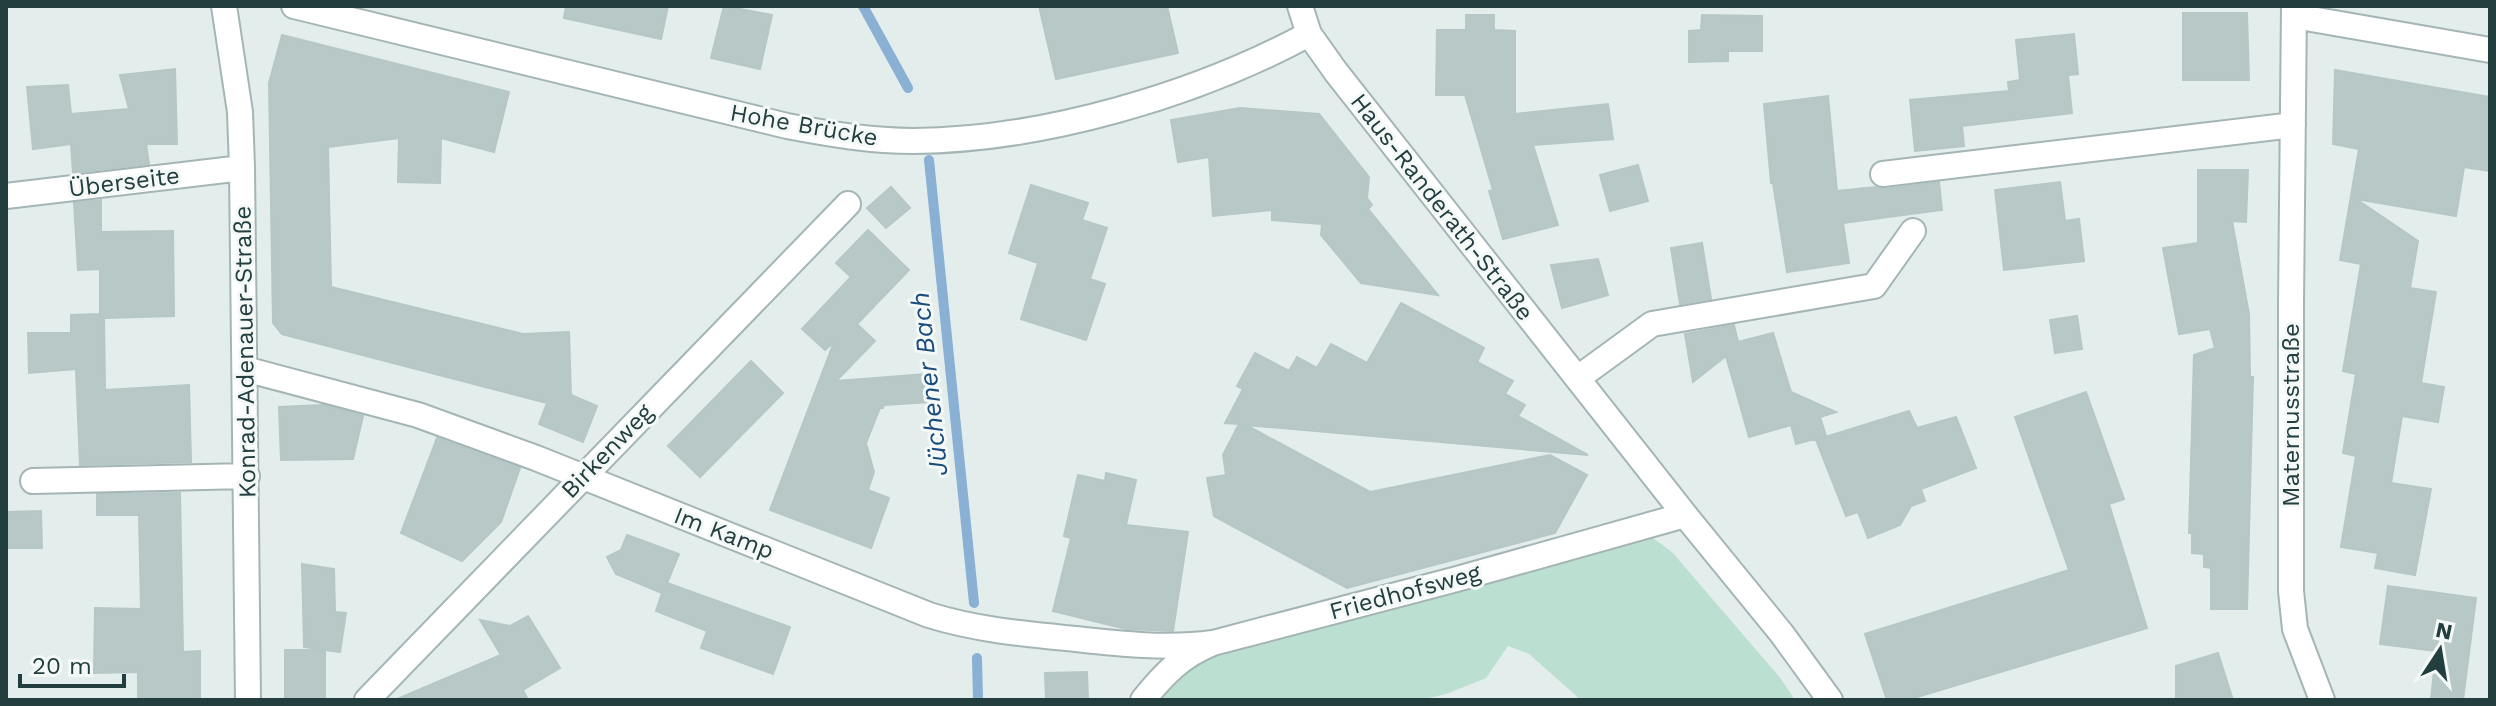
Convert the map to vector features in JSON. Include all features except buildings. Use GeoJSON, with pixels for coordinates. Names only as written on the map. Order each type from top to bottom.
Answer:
{"type":"FeatureCollection","features":[{"type":"Feature","properties":{"kind":"street","name":"Konrad-Adenauer-Straße"},"geometry":{"type":"LineString","coordinates":[[224,6],[240,112],[242,168],[248,700]]}},
{"type":"Feature","properties":{"kind":"street","name":"Hohe Brücke"},"geometry":{"type":"LineString","coordinates":[[294,6],[787,126],[887,140],[974,138],[1094,115],[1159,97],[1227,73],[1309,34]]}},
{"type":"Feature","properties":{"kind":"street","name":"Haus-Randerath-Straße"},"geometry":{"type":"LineString","coordinates":[[1300,6],[1309,34],[1384,135],[1782,634],[1830,700]]}},
{"type":"Feature","properties":{"kind":"street"},"geometry":{"type":"LineString","coordinates":[[2294,11],[2490,50]]}},
{"type":"Feature","properties":{"kind":"street","name":"Maternusstraße"},"geometry":{"type":"LineString","coordinates":[[2294,11],[2292,604],[2298,642],[2322,700]]}},
{"type":"Feature","properties":{"kind":"street"},"geometry":{"type":"LineString","coordinates":[[1883,174],[2293,125]]}},
{"type":"Feature","properties":{"kind":"street","name":"Überseite"},"geometry":{"type":"LineString","coordinates":[[6,196],[242,168]]}},
{"type":"Feature","properties":{"kind":"street","name":"Birkenweg"},"geometry":{"type":"LineString","coordinates":[[367,700],[848,204]]}},
{"type":"Feature","properties":{"kind":"street"},"geometry":{"type":"LineString","coordinates":[[1578,378],[1652,324],[1874,286],[1913,231]]}},
{"type":"Feature","properties":{"kind":"street","name":"Im Kamp"},"geometry":{"type":"LineString","coordinates":[[245,369],[418,415],[960,625],[1120,644],[1173,646],[1213,643]]}},
{"type":"Feature","properties":{"kind":"street"},"geometry":{"type":"LineString","coordinates":[[33,481],[247,476]]}},
{"type":"Feature","properties":{"kind":"street","name":"Friedhofsweg"},"geometry":{"type":"LineString","coordinates":[[1143,700],[1185,655],[1213,643],[1685,515]]}},
{"type":"Feature","properties":{"kind":"green space"},"geometry":{"type":"Polygon","coordinates":[[[1646,533],[1672,552],[1781,679],[1795,700],[1581,700],[1529,654],[1508,646],[1486,678],[1446,694],[1420,700],[1162,700],[1182,670],[1227,649],[1646,533]]]}},
{"type":"Feature","properties":{"kind":"waterway","name":"Jüchener Bach"},"geometry":{"type":"LineString","coordinates":[[863,6],[908,88]]}},
{"type":"Feature","properties":{"kind":"waterway","name":"Jüchener Bach"},"geometry":{"type":"LineString","coordinates":[[929,160],[974,603]]}},
{"type":"Feature","properties":{"kind":"waterway","name":"Jüchener Bach"},"geometry":{"type":"LineString","coordinates":[[977,658],[978,700]]}}]}
